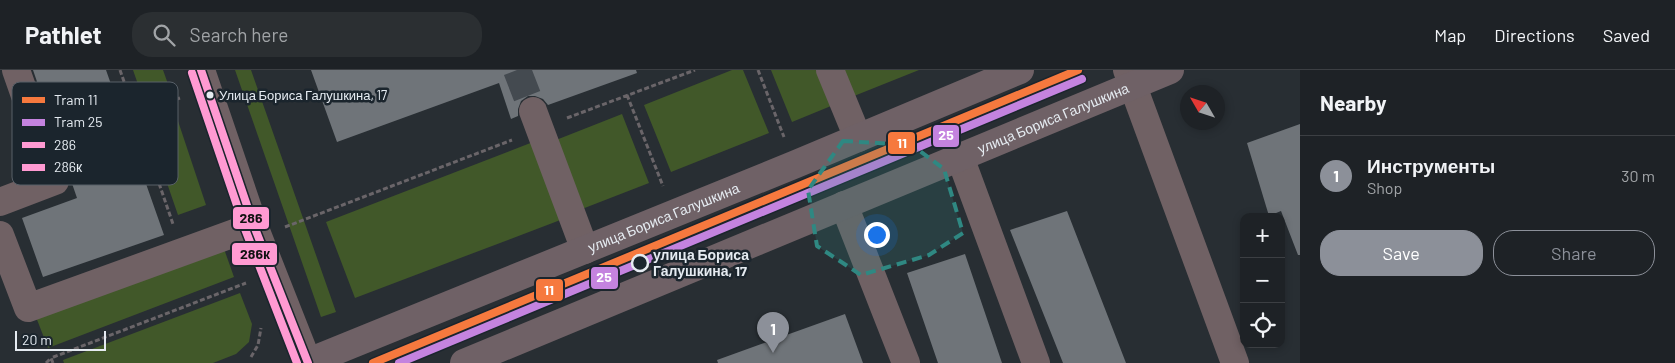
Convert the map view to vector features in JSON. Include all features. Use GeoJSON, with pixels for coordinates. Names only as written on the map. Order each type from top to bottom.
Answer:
{"type":"FeatureCollection","features":[{"type":"Feature","properties":{"kind":"main road","name":"улица Бориса Галушкина"},"geometry":{"type":"LineString","coordinates":[[307,363],[1020,70]]}},
{"type":"Feature","properties":{"kind":"main road","name":"улица Бориса Галушкина"},"geometry":{"type":"LineString","coordinates":[[464,363],[960,157],[1130,78],[1170,70]]}},
{"type":"Feature","properties":{"kind":"street"},"geometry":{"type":"LineString","coordinates":[[16,70],[20,82]]}},
{"type":"Feature","properties":{"kind":"street"},"geometry":{"type":"LineString","coordinates":[[201,70],[254,226],[307,363]]}},
{"type":"Feature","properties":{"kind":"street"},"geometry":{"type":"LineString","coordinates":[[830,70],[858,138]]}},
{"type":"Feature","properties":{"kind":"street"},"geometry":{"type":"LineString","coordinates":[[1130,78],[1235,363]]}},
{"type":"Feature","properties":{"kind":"street"},"geometry":{"type":"LineString","coordinates":[[536,120],[585,250]]}},
{"type":"Feature","properties":{"kind":"street"},"geometry":{"type":"LineString","coordinates":[[960,157],[1036,363]]}},
{"type":"Feature","properties":{"kind":"street"},"geometry":{"type":"LineString","coordinates":[[0,202],[45,185]]}},
{"type":"Feature","properties":{"kind":"street"},"geometry":{"type":"LineString","coordinates":[[844,205],[906,363]]}},
{"type":"Feature","properties":{"kind":"street"},"geometry":{"type":"LineString","coordinates":[[0,235],[28,308],[254,226]]}},
{"type":"Feature","properties":{"kind":"path"},"geometry":{"type":"LineString","coordinates":[[120,70],[124,82]]}},
{"type":"Feature","properties":{"kind":"path"},"geometry":{"type":"LineString","coordinates":[[282,228],[536,120],[627,95],[695,70]]}},
{"type":"Feature","properties":{"kind":"path"},"geometry":{"type":"LineString","coordinates":[[758,70],[786,142]]}},
{"type":"Feature","properties":{"kind":"path"},"geometry":{"type":"LineString","coordinates":[[627,95],[665,192]]}},
{"type":"Feature","properties":{"kind":"path"},"geometry":{"type":"LineString","coordinates":[[178,99],[183,97]]}},
{"type":"Feature","properties":{"kind":"path"},"geometry":{"type":"LineString","coordinates":[[160,185],[182,251]]}},
{"type":"Feature","properties":{"kind":"path"},"geometry":{"type":"LineString","coordinates":[[46,363],[51,358],[246,283]]}},
{"type":"Feature","properties":{"kind":"path"},"geometry":{"type":"LineString","coordinates":[[51,358],[53,363]]}},
{"type":"Feature","properties":{"kind":"highlighted area"},"geometry":{"type":"Polygon","coordinates":[[[843,141],[912,145],[944,169],[963,233],[929,255],[861,275],[817,246],[808,190],[843,141]]]}},
{"type":"Feature","properties":{"kind":"green space"},"geometry":{"type":"Polygon","coordinates":[[[133,70],[163,70],[167,82],[137,82],[133,70]]]}},
{"type":"Feature","properties":{"kind":"green space"},"geometry":{"type":"Polygon","coordinates":[[[235,70],[251,70],[336,312],[321,317],[235,70]]]}},
{"type":"Feature","properties":{"kind":"green space"},"geometry":{"type":"Polygon","coordinates":[[[732,70],[743,70],[769,133],[671,172],[644,105],[732,70]]]}},
{"type":"Feature","properties":{"kind":"green space"},"geometry":{"type":"Polygon","coordinates":[[[771,70],[816,70],[831,106],[792,122],[771,70]]]}},
{"type":"Feature","properties":{"kind":"green space"},"geometry":{"type":"Polygon","coordinates":[[[843,70],[919,70],[854,96],[843,70]]]}},
{"type":"Feature","properties":{"kind":"green space"},"geometry":{"type":"Polygon","coordinates":[[[622,114],[649,183],[582,209],[556,140],[622,114]]]}},
{"type":"Feature","properties":{"kind":"green space"},"geometry":{"type":"Polygon","coordinates":[[[178,121],[206,205],[178,215],[168,185],[178,185],[178,121]]]}},
{"type":"Feature","properties":{"kind":"green space"},"geometry":{"type":"Polygon","coordinates":[[[533,142],[563,219],[355,298],[326,222],[533,142]]]}},
{"type":"Feature","properties":{"kind":"green space"},"geometry":{"type":"Polygon","coordinates":[[[223,246],[234,277],[48,348],[36,317],[223,246]]]}},
{"type":"Feature","properties":{"kind":"green space"},"geometry":{"type":"Polygon","coordinates":[[[240,293],[252,324],[249,342],[236,354],[213,363],[64,363],[63,360],[240,293]]]}},
{"type":"Feature","properties":{"kind":"building"},"geometry":{"type":"Polygon","coordinates":[[[33,70],[106,70],[110,82],[37,82],[33,70]]]}},
{"type":"Feature","properties":{"kind":"building"},"geometry":{"type":"Polygon","coordinates":[[[311,70],[636,70],[637,73],[548,105],[543,99],[528,96],[521,101],[518,116],[511,119],[499,83],[337,142],[311,70]]]}},
{"type":"Feature","properties":{"kind":"building"},"geometry":{"type":"Polygon","coordinates":[[[1300,124],[1300,255],[1298,255],[1285,221],[1285,213],[1281,211],[1268,213],[1247,143],[1300,124]]]}},
{"type":"Feature","properties":{"kind":"building"},"geometry":{"type":"Polygon","coordinates":[[[73,185],[146,185],[164,235],[43,277],[22,218],[77,198],[73,185]]]}},
{"type":"Feature","properties":{"kind":"building"},"geometry":{"type":"Polygon","coordinates":[[[1067,211],[1126,363],[1063,363],[1010,230],[1067,211]]]}},
{"type":"Feature","properties":{"kind":"building"},"geometry":{"type":"Polygon","coordinates":[[[965,254],[1002,363],[938,363],[907,273],[965,254]]]}},
{"type":"Feature","properties":{"kind":"building"},"geometry":{"type":"Polygon","coordinates":[[[845,314],[863,363],[718,363],[717,360],[845,314]]]}},
{"type":"Feature","properties":{"kind":"tunnel"},"geometry":{"type":"LineString","coordinates":[[517,70],[533,111]]}},
{"type":"Feature","properties":{"kind":"tram line","name":"11"},"geometry":{"type":"LineString","coordinates":[[373,363],[1078,70]]}},
{"type":"Feature","properties":{"kind":"tram line","name":"25"},"geometry":{"type":"LineString","coordinates":[[399,363],[1082,79]]}},
{"type":"Feature","properties":{"kind":"transit line","name":"286"},"geometry":{"type":"LineString","coordinates":[[201,70],[254,226],[308,363]]}},
{"type":"Feature","properties":{"kind":"transit line","name":"286к"},"geometry":{"type":"LineString","coordinates":[[192,73],[245,229],[297,363]]}},
{"type":"Feature","properties":{"kind":"place","name":"Улица Бориса Галушкина, 17"},"geometry":{"type":"Point","coordinates":[210,95]}},
{"type":"Feature","properties":{"kind":"place","name":"улица Бориса Галушкина, 17"},"geometry":{"type":"Point","coordinates":[640,263]}},
{"type":"Feature","properties":{"kind":"place","name":"Инструменты"},"geometry":{"type":"Point","coordinates":[773,353]}}]}
